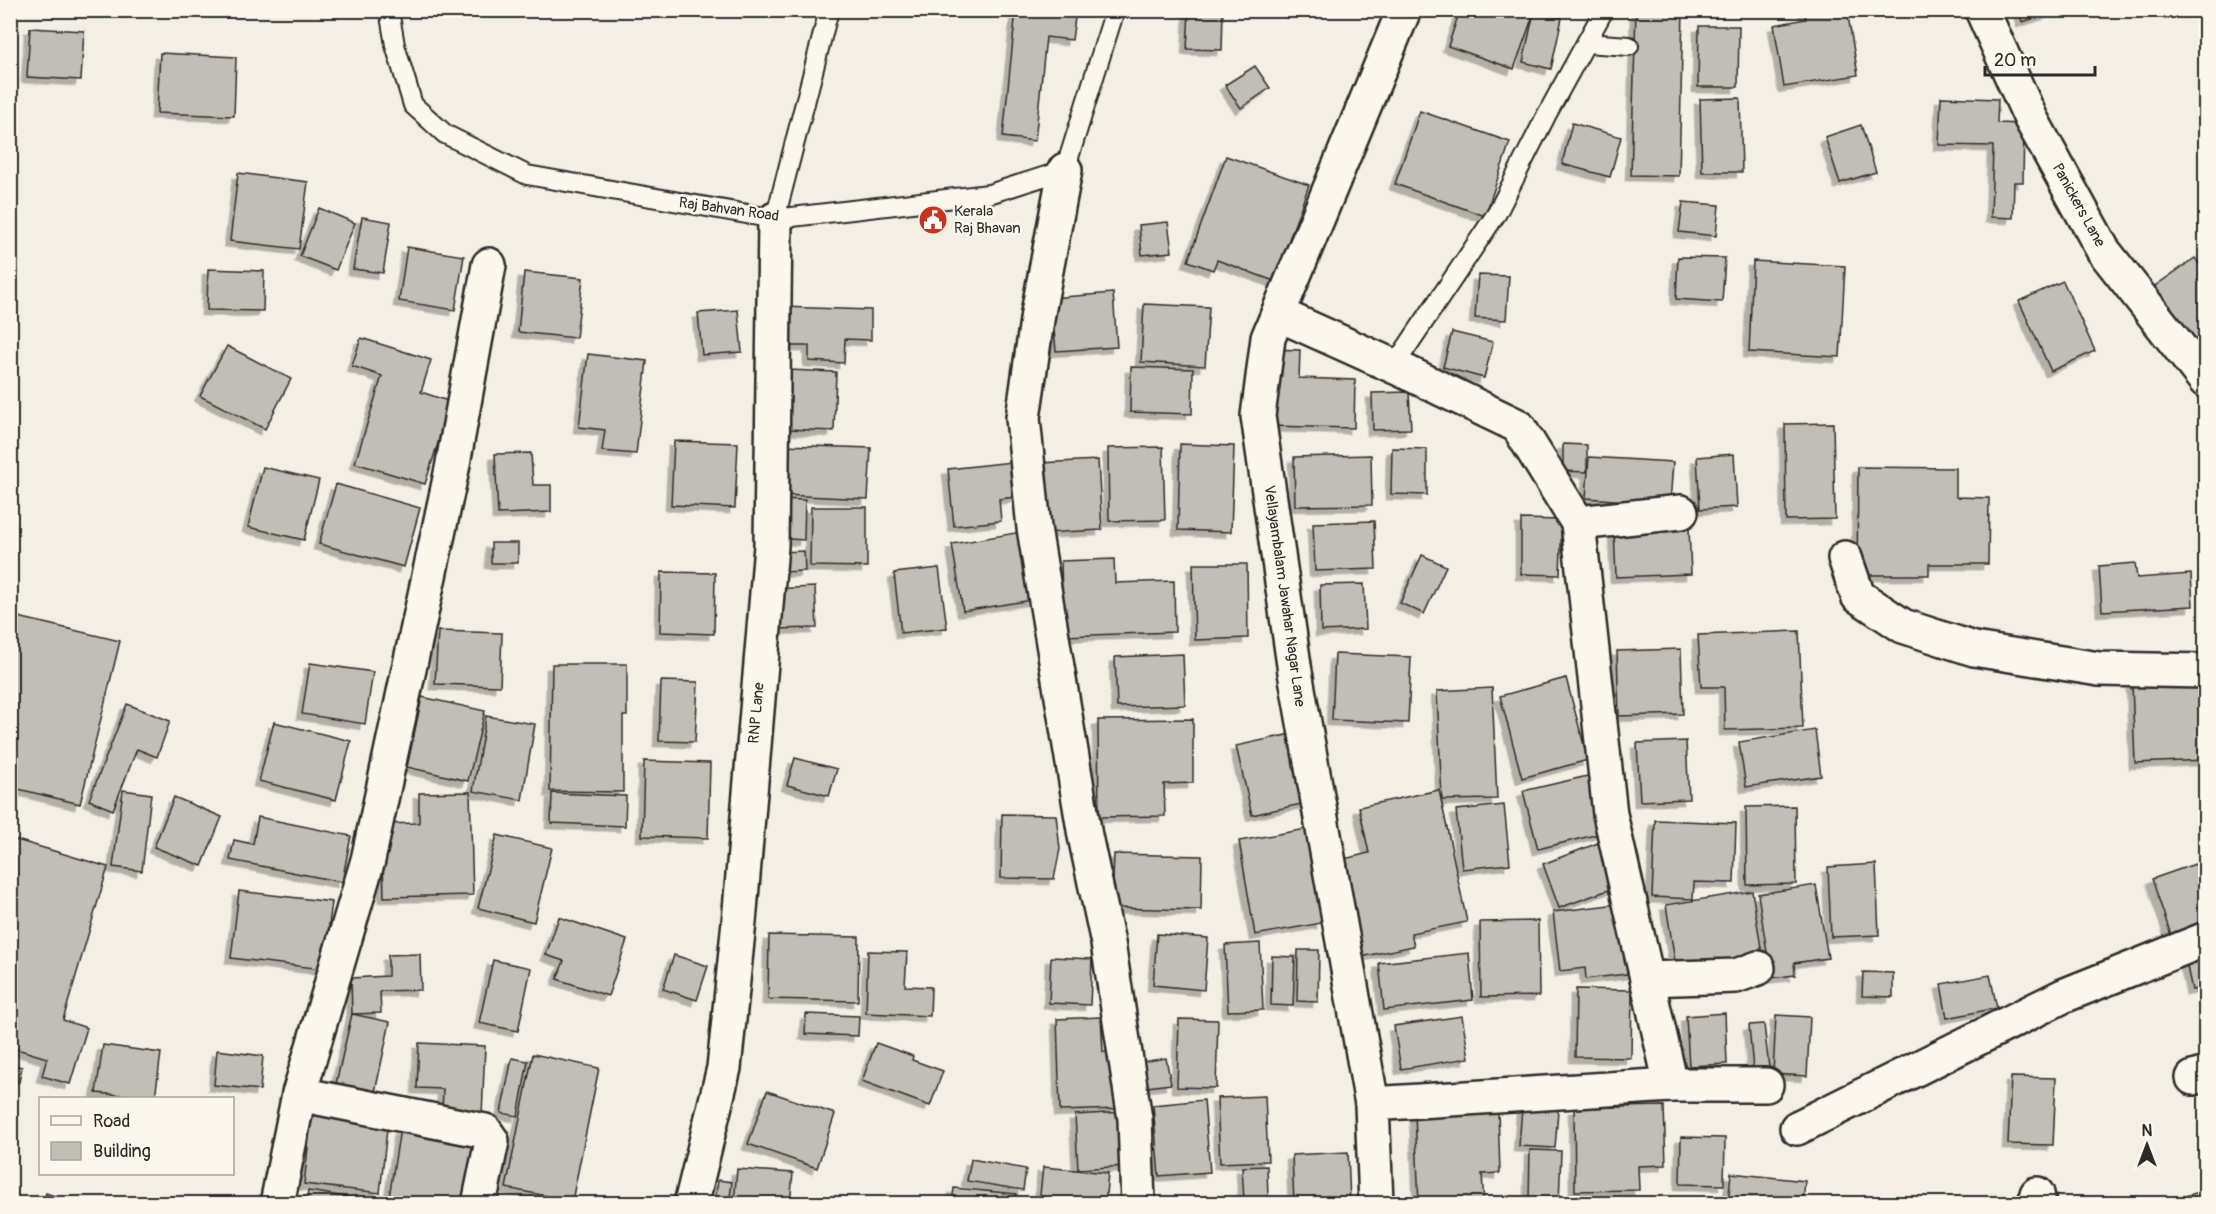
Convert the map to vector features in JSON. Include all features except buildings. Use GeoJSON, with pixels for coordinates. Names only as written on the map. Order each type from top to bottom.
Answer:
{"type":"FeatureCollection","features":[{"type":"Feature","properties":{"kind":"street","name":"Vellayambalam Jawahar Nagar Lane"},"geometry":{"type":"LineString","coordinates":[[1376,1203],[1372,1104],[1299,695],[1258,416],[1268,338],[1404,10]]}},
{"type":"Feature","properties":{"kind":"street","name":"Panickers Lane"},"geometry":{"type":"LineString","coordinates":[[1982,10],[2031,119],[2103,250],[2205,381]]}},
{"type":"Feature","properties":{"kind":"street"},"geometry":{"type":"LineString","coordinates":[[1065,170],[1038,313],[1023,418],[1034,528],[1086,836],[1108,943],[1133,1107],[1138,1203]]}},
{"type":"Feature","properties":{"kind":"street","name":"RNP Lane"},"geometry":{"type":"LineString","coordinates":[[691,1203],[724,1068],[739,922],[771,546],[775,219]]}},
{"type":"Feature","properties":{"kind":"street"},"geometry":{"type":"LineString","coordinates":[[277,1203],[299,1094],[370,848],[452,469],[489,265]]}},
{"type":"Feature","properties":{"kind":"street"},"geometry":{"type":"LineString","coordinates":[[1278,314],[1394,366],[1518,426],[1578,523],[1610,814],[1671,1085]]}},
{"type":"Feature","properties":{"kind":"street"},"geometry":{"type":"LineString","coordinates":[[1578,523],[1681,512]]}},
{"type":"Feature","properties":{"kind":"street"},"geometry":{"type":"LineString","coordinates":[[1845,558],[1858,596],[1903,626],[1974,649],[2099,669],[2205,671]]}},
{"type":"Feature","properties":{"kind":"street"},"geometry":{"type":"LineString","coordinates":[[1797,1128],[2063,996],[2205,939]]}},
{"type":"Feature","properties":{"kind":"street"},"geometry":{"type":"LineString","coordinates":[[1647,979],[1736,976],[1758,968]]}},
{"type":"Feature","properties":{"kind":"street"},"geometry":{"type":"LineString","coordinates":[[1372,1104],[1671,1085],[1766,1085]]}},
{"type":"Feature","properties":{"kind":"street"},"geometry":{"type":"LineString","coordinates":[[299,1094],[485,1131],[492,1142],[479,1203]]}},
{"type":"Feature","properties":{"kind":"lane","name":"Raj Bahvan Road"},"geometry":{"type":"LineString","coordinates":[[389,10],[395,45],[413,105],[445,134],[527,175],[775,219],[989,194],[1065,170]]}},
{"type":"Feature","properties":{"kind":"lane"},"geometry":{"type":"LineString","coordinates":[[775,219],[830,10]]}},
{"type":"Feature","properties":{"kind":"lane"},"geometry":{"type":"LineString","coordinates":[[1065,170],[1115,10]]}},
{"type":"Feature","properties":{"kind":"lane"},"geometry":{"type":"LineString","coordinates":[[1394,366],[1497,213],[1604,10]]}},
{"type":"Feature","properties":{"kind":"lane"},"geometry":{"type":"LineString","coordinates":[[1586,43],[1629,46]]}},
{"type":"Feature","properties":{"kind":"place","name":"Kerala Raj Bhavan"},"geometry":{"type":"Point","coordinates":[933,220]}}]}
